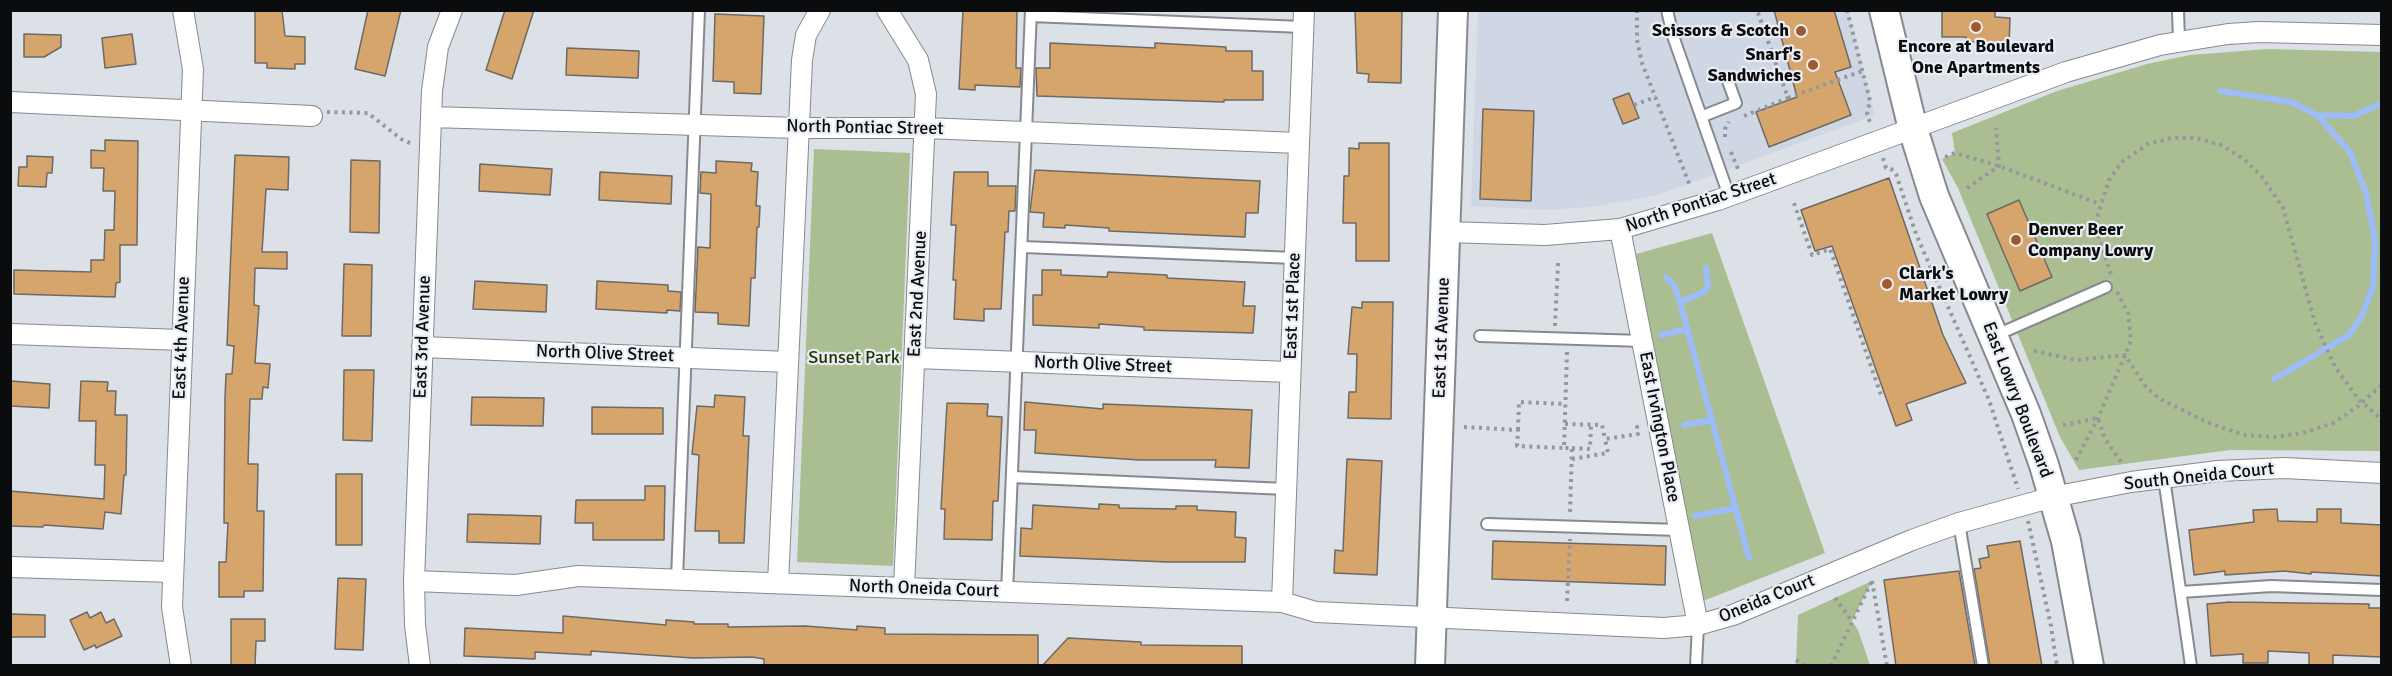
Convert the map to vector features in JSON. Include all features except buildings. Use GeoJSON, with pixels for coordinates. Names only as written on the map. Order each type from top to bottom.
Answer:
{"type":"FeatureCollection","features":[{"type":"Feature","properties":{"kind":"street","name":"East 4th Avenue"},"geometry":{"type":"LineString","coordinates":[[180,666],[172,607],[193,69],[183,10]]}},
{"type":"Feature","properties":{"kind":"street","name":"East 3rd Avenue"},"geometry":{"type":"LineString","coordinates":[[420,666],[415,625],[414,581],[431,117],[436,56],[452,10]]}},
{"type":"Feature","properties":{"kind":"street"},"geometry":{"type":"LineString","coordinates":[[778,583],[804,45],[820,10]]}},
{"type":"Feature","properties":{"kind":"street","name":"East 2nd Avenue"},"geometry":{"type":"LineString","coordinates":[[888,10],[911,45],[921,66],[926,94],[904,588]]}},
{"type":"Feature","properties":{"kind":"street","name":"East 1st Avenue"},"geometry":{"type":"LineString","coordinates":[[1430,666],[1453,10]]}},
{"type":"Feature","properties":{"kind":"street","name":"East Lowry Boulevard"},"geometry":{"type":"LineString","coordinates":[[1884,10],[1913,129],[1950,239],[1994,336],[2031,426],[2053,497],[2075,584],[2090,666]]}},
{"type":"Feature","properties":{"kind":"street","name":"East Lowry Boulevard"},"geometry":{"type":"LineString","coordinates":[[1891,10],[1892,38]]}},
{"type":"Feature","properties":{"kind":"street","name":"East 1st Place"},"geometry":{"type":"LineString","coordinates":[[1282,602],[1304,19]]}},
{"type":"Feature","properties":{"kind":"street","name":"North Pontiac Street"},"geometry":{"type":"LineString","coordinates":[[1445,232],[1545,235],[1620,229],[1730,196],[2066,72],[2142,49],[2179,41],[2259,32],[2382,35]]}},
{"type":"Feature","properties":{"kind":"street"},"geometry":{"type":"LineString","coordinates":[[10,102],[312,116]]}},
{"type":"Feature","properties":{"kind":"street","name":"North Pontiac Street"},"geometry":{"type":"LineString","coordinates":[[431,117],[799,128],[925,128],[1299,143]]}},
{"type":"Feature","properties":{"kind":"street","name":"East Irvington Place"},"geometry":{"type":"LineString","coordinates":[[1620,229],[1698,625]]}},
{"type":"Feature","properties":{"kind":"street"},"geometry":{"type":"LineString","coordinates":[[10,334],[182,340]]}},
{"type":"Feature","properties":{"kind":"street","name":"North Olive Street"},"geometry":{"type":"LineString","coordinates":[[422,346],[788,362]]}},
{"type":"Feature","properties":{"kind":"street","name":"North Olive Street"},"geometry":{"type":"LineString","coordinates":[[915,358],[1290,372]]}},
{"type":"Feature","properties":{"kind":"street","name":"South Oneida Court"},"geometry":{"type":"LineString","coordinates":[[2053,497],[2164,478],[2266,469],[2382,473]]}},
{"type":"Feature","properties":{"kind":"street","name":"Oneida Court"},"geometry":{"type":"LineString","coordinates":[[1432,618],[1646,627],[1698,625],[1733,615],[1863,559],[1959,523],[2053,497]]}},
{"type":"Feature","properties":{"kind":"street"},"geometry":{"type":"LineString","coordinates":[[10,567],[173,572]]}},
{"type":"Feature","properties":{"kind":"street","name":"North Oneida Court"},"geometry":{"type":"LineString","coordinates":[[414,581],[516,585],[578,576],[677,579],[1282,602],[1316,612],[1432,618]]}},
{"type":"Feature","properties":{"kind":"lane"},"geometry":{"type":"LineString","coordinates":[[677,579],[699,10]]}},
{"type":"Feature","properties":{"kind":"lane"},"geometry":{"type":"LineString","coordinates":[[1666,10],[1673,36],[1730,196]]}},
{"type":"Feature","properties":{"kind":"lane"},"geometry":{"type":"LineString","coordinates":[[2178,10],[2179,41]]}},
{"type":"Feature","properties":{"kind":"lane"},"geometry":{"type":"LineString","coordinates":[[1007,592],[1031,13],[1304,19]]}},
{"type":"Feature","properties":{"kind":"lane"},"geometry":{"type":"LineString","coordinates":[[1703,116],[1736,103],[1728,81]]}},
{"type":"Feature","properties":{"kind":"lane"},"geometry":{"type":"LineString","coordinates":[[1023,247],[1295,258]]}},
{"type":"Feature","properties":{"kind":"lane"},"geometry":{"type":"LineString","coordinates":[[1994,336],[2106,287]]}},
{"type":"Feature","properties":{"kind":"lane"},"geometry":{"type":"LineString","coordinates":[[1480,336],[1642,341]]}},
{"type":"Feature","properties":{"kind":"lane"},"geometry":{"type":"LineString","coordinates":[[1012,477],[1286,489]]}},
{"type":"Feature","properties":{"kind":"lane"},"geometry":{"type":"LineString","coordinates":[[2164,478],[2191,666]]}},
{"type":"Feature","properties":{"kind":"lane"},"geometry":{"type":"LineString","coordinates":[[1959,523],[1983,666]]}},
{"type":"Feature","properties":{"kind":"lane"},"geometry":{"type":"LineString","coordinates":[[1487,524],[1679,530]]}},
{"type":"Feature","properties":{"kind":"lane"},"geometry":{"type":"LineString","coordinates":[[2181,592],[2271,586],[2382,590]]}},
{"type":"Feature","properties":{"kind":"lane"},"geometry":{"type":"LineString","coordinates":[[1696,666],[1698,625]]}},
{"type":"Feature","properties":{"kind":"path"},"geometry":{"type":"LineString","coordinates":[[1637,10],[1639,51],[1690,186]]}},
{"type":"Feature","properties":{"kind":"path"},"geometry":{"type":"LineString","coordinates":[[1757,10],[1788,98]]}},
{"type":"Feature","properties":{"kind":"path"},"geometry":{"type":"LineString","coordinates":[[1847,10],[1870,101],[1867,114],[1872,126]]}},
{"type":"Feature","properties":{"kind":"path"},"geometry":{"type":"LineString","coordinates":[[1738,169],[1724,134],[1726,124],[1862,70]]}},
{"type":"Feature","properties":{"kind":"path"},"geometry":{"type":"LineString","coordinates":[[1634,105],[1656,96]]}},
{"type":"Feature","properties":{"kind":"path"},"geometry":{"type":"LineString","coordinates":[[312,116],[328,111],[368,113],[411,145],[430,147]]}},
{"type":"Feature","properties":{"kind":"path"},"geometry":{"type":"LineString","coordinates":[[1996,128],[1999,166]]}},
{"type":"Feature","properties":{"kind":"path"},"geometry":{"type":"LineString","coordinates":[[2076,460],[2098,418],[2131,341],[2128,313],[2118,292],[2097,232],[2100,204],[2109,180],[2122,162],[2148,144],[2172,138],[2196,138],[2221,145],[2245,160],[2264,177],[2283,208],[2293,235],[2314,323],[2330,357],[2362,403],[2382,420]]}},
{"type":"Feature","properties":{"kind":"path"},"geometry":{"type":"LineString","coordinates":[[1942,159],[1955,153],[1999,166],[2100,204]]}},
{"type":"Feature","properties":{"kind":"path"},"geometry":{"type":"LineString","coordinates":[[1883,160],[1886,168],[1892,169],[1896,174],[1917,234],[1989,400],[2019,490]]}},
{"type":"Feature","properties":{"kind":"path"},"geometry":{"type":"LineString","coordinates":[[1967,188],[1999,166]]}},
{"type":"Feature","properties":{"kind":"path"},"geometry":{"type":"LineString","coordinates":[[1794,203],[1812,255],[1830,249],[1881,395]]}},
{"type":"Feature","properties":{"kind":"path"},"geometry":{"type":"LineString","coordinates":[[1554,339],[1558,263]]}},
{"type":"Feature","properties":{"kind":"path"},"geometry":{"type":"LineString","coordinates":[[1564,448],[1568,339]]}},
{"type":"Feature","properties":{"kind":"path"},"geometry":{"type":"LineString","coordinates":[[2034,351],[2077,360],[2125,355]]}},
{"type":"Feature","properties":{"kind":"path"},"geometry":{"type":"LineString","coordinates":[[2125,355],[2146,387],[2160,399],[2209,423],[2244,435],[2275,437],[2302,433],[2333,423],[2362,403],[2382,385]]}},
{"type":"Feature","properties":{"kind":"path"},"geometry":{"type":"LineString","coordinates":[[1566,404],[1518,402],[1517,446],[1590,449],[1591,425]]}},
{"type":"Feature","properties":{"kind":"path"},"geometry":{"type":"LineString","coordinates":[[2063,425],[2098,418]]}},
{"type":"Feature","properties":{"kind":"path"},"geometry":{"type":"LineString","coordinates":[[2098,418],[2105,439],[2122,463]]}},
{"type":"Feature","properties":{"kind":"path"},"geometry":{"type":"LineString","coordinates":[[1565,424],[1602,425],[1608,453],[1572,459]]}},
{"type":"Feature","properties":{"kind":"path"},"geometry":{"type":"LineString","coordinates":[[1605,439],[1638,434],[1637,427],[1659,424]]}},
{"type":"Feature","properties":{"kind":"path"},"geometry":{"type":"LineString","coordinates":[[1464,428],[1518,430]]}},
{"type":"Feature","properties":{"kind":"path"},"geometry":{"type":"LineString","coordinates":[[1567,601],[1572,448]]}},
{"type":"Feature","properties":{"kind":"path"},"geometry":{"type":"LineString","coordinates":[[2028,519],[2057,666]]}},
{"type":"Feature","properties":{"kind":"path"},"geometry":{"type":"LineString","coordinates":[[1832,666],[1872,581],[1887,666]]}},
{"type":"Feature","properties":{"kind":"path"},"geometry":{"type":"LineString","coordinates":[[1835,598],[1852,621]]}},
{"type":"Feature","properties":{"kind":"path"},"geometry":{"type":"LineString","coordinates":[[1796,660],[1805,666]]}},
{"type":"Feature","properties":{"kind":"shaded area"},"geometry":{"type":"Polygon","coordinates":[[[1478,11],[1848,11],[1875,115],[1655,196],[1590,207],[1548,210],[1471,206],[1478,11]]]}},
{"type":"Feature","properties":{"kind":"green space"},"geometry":{"type":"Polygon","coordinates":[[[2267,49],[2381,52],[2381,451],[2230,450],[2079,470],[2060,437],[1958,188],[1942,159],[1955,153],[1952,133],[2057,91],[2147,64],[2190,55],[2267,49]]]}},
{"type":"Feature","properties":{"kind":"green space","name":"Sunset Park"},"geometry":{"type":"Polygon","coordinates":[[[814,149],[910,153],[893,566],[797,562],[814,149]]]}},
{"type":"Feature","properties":{"kind":"green space"},"geometry":{"type":"Polygon","coordinates":[[[1712,233],[1825,553],[1703,601],[1636,254],[1712,233]]]}},
{"type":"Feature","properties":{"kind":"green space"},"geometry":{"type":"Polygon","coordinates":[[[1872,581],[1852,621],[1858,630],[1870,665],[1796,665],[1798,615],[1872,581]]]}},
{"type":"Feature","properties":{"kind":"waterway"},"geometry":{"type":"LineString","coordinates":[[2221,91],[2291,102],[2317,115],[2350,152],[2366,193],[2375,240],[2373,286],[2362,316],[2349,335],[2274,379]]}},
{"type":"Feature","properties":{"kind":"waterway"},"geometry":{"type":"LineString","coordinates":[[2317,115],[2353,116],[2382,103]]}},
{"type":"Feature","properties":{"kind":"waterway"},"geometry":{"type":"LineString","coordinates":[[1680,302],[1704,292],[1708,286],[1706,268]]}},
{"type":"Feature","properties":{"kind":"waterway"},"geometry":{"type":"LineString","coordinates":[[1666,277],[1674,285],[1680,302],[1749,558]]}},
{"type":"Feature","properties":{"kind":"waterway"},"geometry":{"type":"LineString","coordinates":[[1661,335],[1688,329]]}},
{"type":"Feature","properties":{"kind":"waterway"},"geometry":{"type":"LineString","coordinates":[[1684,425],[1712,420]]}},
{"type":"Feature","properties":{"kind":"waterway"},"geometry":{"type":"LineString","coordinates":[[1695,516],[1735,508]]}},
{"type":"Feature","properties":{"kind":"place","name":"Encore at Boulevard One Apartments"},"geometry":{"type":"Point","coordinates":[1976,27]}},
{"type":"Feature","properties":{"kind":"place","name":"Scissors & Scotch"},"geometry":{"type":"Point","coordinates":[1801,31]}},
{"type":"Feature","properties":{"kind":"place","name":"Snarf's Sandwiches"},"geometry":{"type":"Point","coordinates":[1813,65]}},
{"type":"Feature","properties":{"kind":"place","name":"Denver Beer Company Lowry"},"geometry":{"type":"Point","coordinates":[2016,240]}},
{"type":"Feature","properties":{"kind":"place","name":"Clark's Market Lowry"},"geometry":{"type":"Point","coordinates":[1887,284]}}]}
